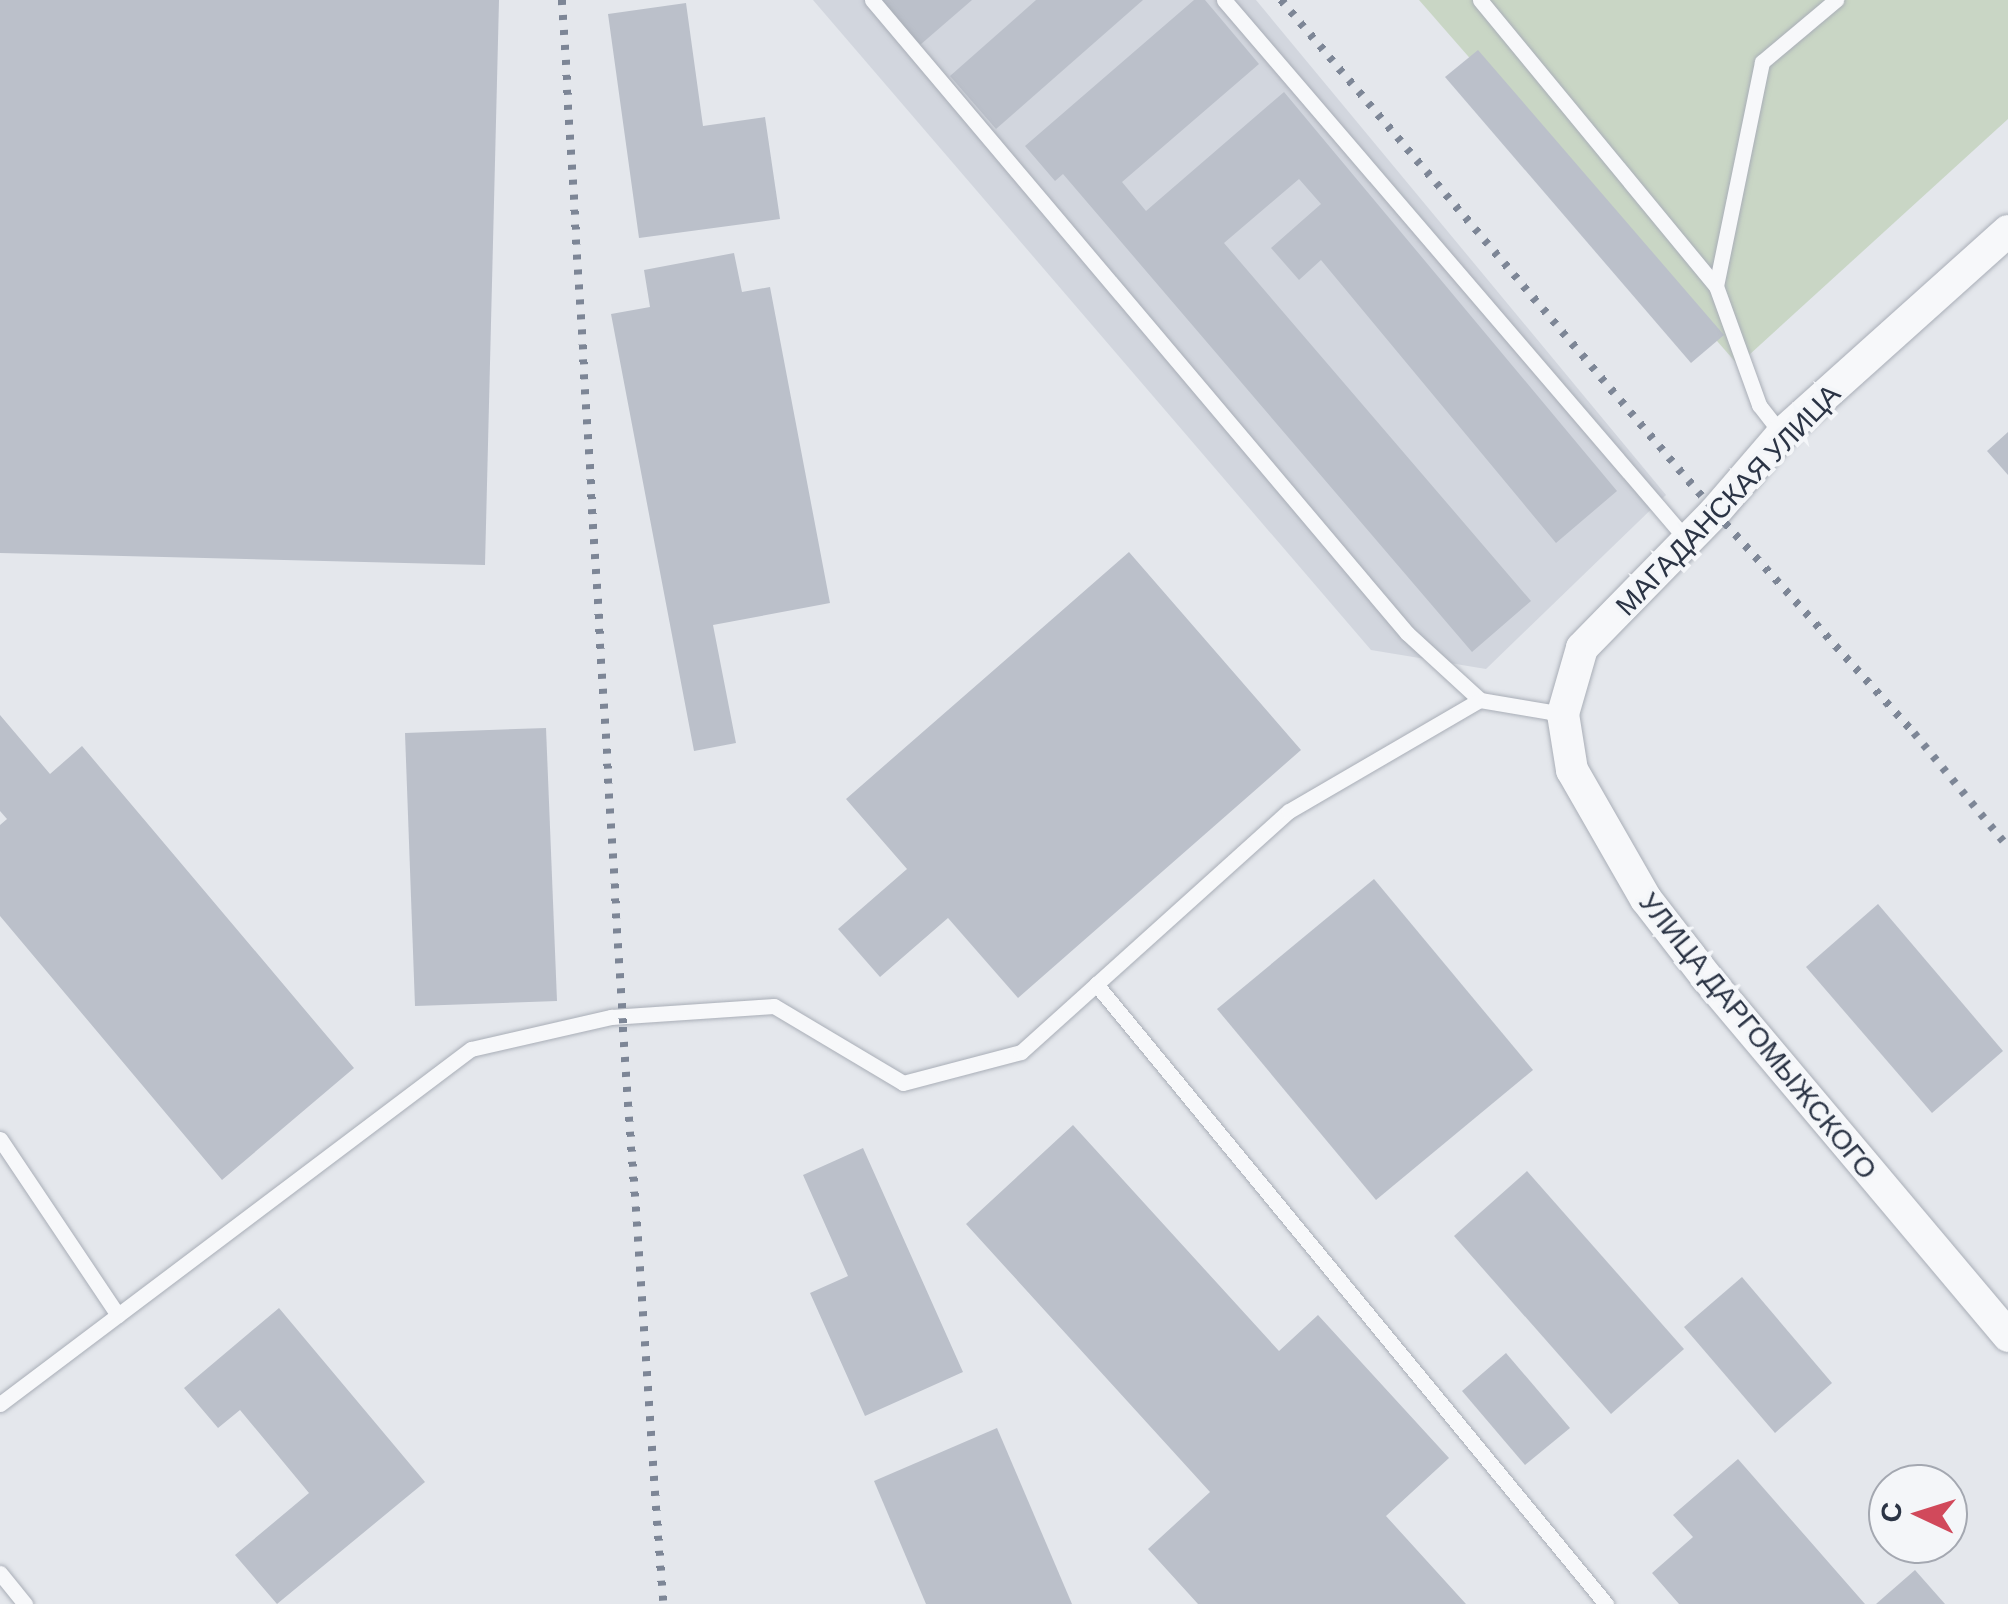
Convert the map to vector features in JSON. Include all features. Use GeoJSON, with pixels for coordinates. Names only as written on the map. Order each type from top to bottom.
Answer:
{"type":"FeatureCollection","features":[{"type":"Feature","properties":{"kind":"street","name":"МАГАДАНСКАЯ УЛИЦА"},"geometry":{"type":"LineString","coordinates":[[1582,648],[1782,434],[2008,230]]}},
{"type":"Feature","properties":{"kind":"street","name":"УЛИЦА ДАРГОМЫЖСКОГО"},"geometry":{"type":"LineString","coordinates":[[1582,648],[1563,714],[1572,770],[1646,899],[1706,978],[2008,1336]]}},
{"type":"Feature","properties":{"kind":"lane"},"geometry":{"type":"LineString","coordinates":[[872,0],[1406,633],[1480,700],[1563,714]]}},
{"type":"Feature","properties":{"kind":"lane"},"geometry":{"type":"LineString","coordinates":[[1224,0],[1687,540]]}},
{"type":"Feature","properties":{"kind":"lane"},"geometry":{"type":"LineString","coordinates":[[1480,0],[1716,286],[1759,405],[1782,434]]}},
{"type":"Feature","properties":{"kind":"lane"},"geometry":{"type":"LineString","coordinates":[[1716,286],[1762,62],[1836,0]]}},
{"type":"Feature","properties":{"kind":"lane"},"geometry":{"type":"LineString","coordinates":[[0,1404],[471,1049],[611,1017],[774,1006],[903,1084],[1021,1052],[1289,812],[1480,700]]}},
{"type":"Feature","properties":{"kind":"lane"},"geometry":{"type":"LineString","coordinates":[[1096,984],[1606,1604]]}},
{"type":"Feature","properties":{"kind":"lane"},"geometry":{"type":"LineString","coordinates":[[0,1139],[118,1314]]}},
{"type":"Feature","properties":{"kind":"lane"},"geometry":{"type":"LineString","coordinates":[[0,1572],[26,1604]]}},
{"type":"Feature","properties":{"kind":"shaded area"},"geometry":{"type":"Polygon","coordinates":[[[813,0],[1256,0],[1666,495],[1486,669],[1371,650],[813,0]]]}},
{"type":"Feature","properties":{"kind":"green space"},"geometry":{"type":"Polygon","coordinates":[[[1419,0],[2008,0],[2008,119],[1738,365],[1419,0]]]}},
{"type":"Feature","properties":{"kind":"building"},"geometry":{"type":"Polygon","coordinates":[[[0,0],[499,0],[485,565],[0,553],[0,0]]]}},
{"type":"Feature","properties":{"kind":"building"},"geometry":{"type":"Polygon","coordinates":[[[880,0],[972,0],[920,45],[880,0]]]}},
{"type":"Feature","properties":{"kind":"building"},"geometry":{"type":"Polygon","coordinates":[[[1036,0],[1143,0],[996,129],[950,76],[1036,0]]]}},
{"type":"Feature","properties":{"kind":"building"},"geometry":{"type":"Polygon","coordinates":[[[1194,0],[1205,0],[1259,64],[1122,182],[1146,211],[1284,92],[1617,491],[1556,543],[1321,260],[1299,280],[1271,248],[1321,204],[1299,179],[1224,243],[1531,601],[1472,652],[1063,174],[1055,181],[1025,146],[1194,0]]]}},
{"type":"Feature","properties":{"kind":"building"},"geometry":{"type":"Polygon","coordinates":[[[686,3],[703,126],[765,117],[780,219],[639,238],[608,14],[686,3]]]}},
{"type":"Feature","properties":{"kind":"building"},"geometry":{"type":"Polygon","coordinates":[[[1478,50],[1724,335],[1691,363],[1445,77],[1478,50]]]}},
{"type":"Feature","properties":{"kind":"building"},"geometry":{"type":"Polygon","coordinates":[[[734,253],[742,292],[770,287],[830,603],[713,625],[736,743],[694,751],[611,314],[650,307],[644,270],[734,253]]]}},
{"type":"Feature","properties":{"kind":"building"},"geometry":{"type":"Polygon","coordinates":[[[2008,432],[2008,475],[1987,451],[2008,432]]]}},
{"type":"Feature","properties":{"kind":"building"},"geometry":{"type":"Polygon","coordinates":[[[1129,552],[1301,750],[1018,998],[948,918],[880,977],[838,929],[907,869],[846,799],[1129,552]]]}},
{"type":"Feature","properties":{"kind":"building"},"geometry":{"type":"Polygon","coordinates":[[[0,715],[50,774],[82,746],[354,1068],[222,1180],[0,916],[0,825],[7,819],[0,811],[0,715]]]}},
{"type":"Feature","properties":{"kind":"building"},"geometry":{"type":"Polygon","coordinates":[[[546,728],[557,1001],[415,1006],[405,733],[546,728]]]}},
{"type":"Feature","properties":{"kind":"building"},"geometry":{"type":"Polygon","coordinates":[[[1374,879],[1533,1070],[1376,1200],[1217,1009],[1374,879]]]}},
{"type":"Feature","properties":{"kind":"building"},"geometry":{"type":"Polygon","coordinates":[[[1878,904],[2003,1051],[1932,1113],[1806,967],[1878,904]]]}},
{"type":"Feature","properties":{"kind":"building"},"geometry":{"type":"Polygon","coordinates":[[[1073,1125],[1279,1351],[1318,1315],[1449,1458],[1386,1516],[1466,1604],[1198,1604],[1148,1549],[1210,1492],[966,1224],[1073,1125]]]}},
{"type":"Feature","properties":{"kind":"building"},"geometry":{"type":"Polygon","coordinates":[[[863,1148],[963,1372],[865,1416],[810,1293],[848,1276],[803,1175],[863,1148]]]}},
{"type":"Feature","properties":{"kind":"building"},"geometry":{"type":"Polygon","coordinates":[[[1527,1171],[1684,1349],[1611,1414],[1454,1236],[1527,1171]]]}},
{"type":"Feature","properties":{"kind":"building"},"geometry":{"type":"Polygon","coordinates":[[[1742,1277],[1832,1383],[1775,1433],[1684,1327],[1742,1277]]]}},
{"type":"Feature","properties":{"kind":"building"},"geometry":{"type":"Polygon","coordinates":[[[279,1308],[425,1482],[277,1604],[235,1555],[309,1493],[240,1410],[218,1428],[184,1388],[279,1308]]]}},
{"type":"Feature","properties":{"kind":"building"},"geometry":{"type":"Polygon","coordinates":[[[1506,1353],[1570,1428],[1525,1465],[1462,1391],[1506,1353]]]}},
{"type":"Feature","properties":{"kind":"building"},"geometry":{"type":"Polygon","coordinates":[[[997,1428],[1072,1604],[926,1604],[874,1481],[997,1428]]]}},
{"type":"Feature","properties":{"kind":"building"},"geometry":{"type":"Polygon","coordinates":[[[1738,1459],[1865,1604],[1679,1604],[1652,1573],[1693,1537],[1673,1515],[1738,1459]]]}},
{"type":"Feature","properties":{"kind":"building"},"geometry":{"type":"Polygon","coordinates":[[[1915,1570],[1945,1604],[1876,1604],[1915,1570]]]}},
{"type":"Feature","properties":{"kind":"railway"},"geometry":{"type":"LineString","coordinates":[[562,0],[623,1027],[663,1604]]}},
{"type":"Feature","properties":{"kind":"railway"},"geometry":{"type":"LineString","coordinates":[[1281,0],[1715,512],[1914,733],[2008,847]]}}]}
